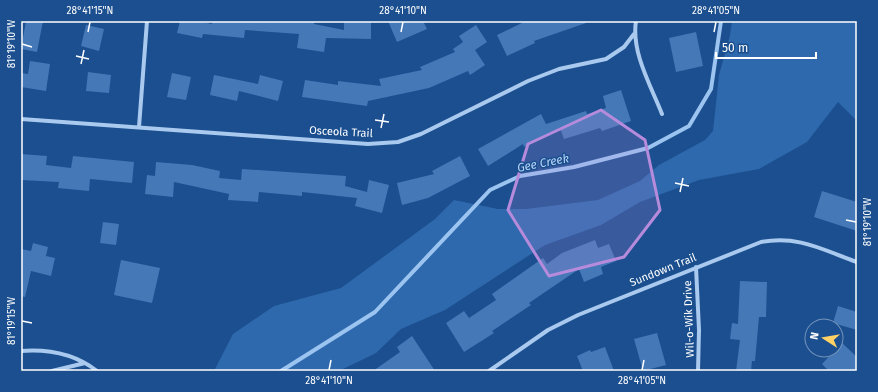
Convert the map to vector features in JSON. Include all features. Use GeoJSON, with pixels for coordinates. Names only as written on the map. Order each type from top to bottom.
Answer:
{"type":"FeatureCollection","features":[{"type":"Feature","properties":{"kind":"street"},"geometry":{"type":"LineString","coordinates":[[139,127],[147,21]]}},
{"type":"Feature","properties":{"kind":"street"},"geometry":{"type":"LineString","coordinates":[[636,21],[634,34],[641,60],[662,114]]}},
{"type":"Feature","properties":{"kind":"street","name":"Osceola Trail"},"geometry":{"type":"LineString","coordinates":[[21,119],[368,144],[398,142],[421,134],[528,81],[559,69],[606,58],[624,47],[634,34]]}},
{"type":"Feature","properties":{"kind":"street","name":"Sundown Trail"},"geometry":{"type":"LineString","coordinates":[[488,371],[548,330],[578,315],[761,242],[775,239],[802,242],[857,262]]}},
{"type":"Feature","properties":{"kind":"street","name":"Wil-o-Wik Drive"},"geometry":{"type":"LineString","coordinates":[[696,267],[699,330],[698,371]]}},
{"type":"Feature","properties":{"kind":"street"},"geometry":{"type":"LineString","coordinates":[[21,351],[52,352],[68,355],[86,363],[97,371]]}},
{"type":"Feature","properties":{"kind":"street"},"geometry":{"type":"LineString","coordinates":[[52,371],[86,363]]}},
{"type":"Feature","properties":{"kind":"highlighted area"},"geometry":{"type":"Polygon","coordinates":[[[601,110],[645,140],[660,210],[624,257],[549,276],[508,210],[528,144],[601,110]]]}},
{"type":"Feature","properties":{"kind":"shaded area"},"geometry":{"type":"Polygon","coordinates":[[[732,21],[857,21],[857,121],[838,102],[807,142],[759,169],[699,180],[640,202],[601,225],[545,245],[445,310],[401,329],[376,353],[339,371],[214,371],[233,334],[274,306],[341,288],[435,219],[454,200],[498,209],[526,209],[598,200],[640,181],[659,165],[705,140],[713,131],[719,75],[730,35],[732,21]]]}},
{"type":"Feature","properties":{"kind":"building"},"geometry":{"type":"Polygon","coordinates":[[[26,21],[43,21],[37,52],[21,49],[26,21]]]}},
{"type":"Feature","properties":{"kind":"building"},"geometry":{"type":"Polygon","coordinates":[[[180,21],[198,21],[212,24],[212,21],[314,21],[314,24],[344,30],[344,21],[371,21],[371,39],[326,38],[324,52],[297,48],[299,34],[245,30],[244,38],[203,34],[202,38],[177,33],[180,21]]]}},
{"type":"Feature","properties":{"kind":"building"},"geometry":{"type":"Polygon","coordinates":[[[388,21],[423,21],[427,29],[397,42],[388,21]]]}},
{"type":"Feature","properties":{"kind":"building"},"geometry":{"type":"Polygon","coordinates":[[[526,21],[586,21],[586,23],[534,41],[535,43],[507,56],[497,35],[526,21]]]}},
{"type":"Feature","properties":{"kind":"building"},"geometry":{"type":"Polygon","coordinates":[[[86,25],[104,29],[99,51],[81,46],[86,25]]]}},
{"type":"Feature","properties":{"kind":"building"},"geometry":{"type":"Polygon","coordinates":[[[476,25],[487,42],[475,50],[485,65],[470,75],[468,71],[429,88],[368,101],[367,106],[302,97],[305,80],[338,85],[338,81],[381,86],[379,79],[422,70],[420,67],[455,52],[453,49],[463,42],[459,36],[476,25]]]}},
{"type":"Feature","properties":{"kind":"building"},"geometry":{"type":"Polygon","coordinates":[[[696,32],[703,66],[676,72],[669,38],[696,32]]]}},
{"type":"Feature","properties":{"kind":"building"},"geometry":{"type":"Polygon","coordinates":[[[30,61],[50,64],[46,91],[21,87],[21,73],[28,74],[30,61]]]}},
{"type":"Feature","properties":{"kind":"building"},"geometry":{"type":"Polygon","coordinates":[[[88,72],[111,75],[109,93],[86,91],[88,72]]]}},
{"type":"Feature","properties":{"kind":"building"},"geometry":{"type":"Polygon","coordinates":[[[172,73],[191,77],[186,100],[167,97],[172,73]]]}},
{"type":"Feature","properties":{"kind":"building"},"geometry":{"type":"Polygon","coordinates":[[[214,75],[258,84],[260,75],[283,81],[278,101],[239,91],[237,101],[210,95],[214,75]]]}},
{"type":"Feature","properties":{"kind":"building"},"geometry":{"type":"Polygon","coordinates":[[[621,90],[631,121],[602,131],[600,128],[564,139],[560,128],[524,147],[523,144],[488,166],[478,149],[541,114],[546,124],[586,111],[587,114],[606,108],[603,96],[621,90]]]}},
{"type":"Feature","properties":{"kind":"building"},"geometry":{"type":"Polygon","coordinates":[[[21,154],[47,156],[46,165],[71,168],[73,156],[134,162],[132,183],[90,179],[89,191],[58,188],[59,182],[21,180],[21,154]]]}},
{"type":"Feature","properties":{"kind":"building"},"geometry":{"type":"Polygon","coordinates":[[[460,156],[470,176],[428,198],[402,205],[397,183],[434,174],[432,171],[460,156]]]}},
{"type":"Feature","properties":{"kind":"building"},"geometry":{"type":"Polygon","coordinates":[[[156,162],[192,165],[220,171],[219,178],[241,180],[242,169],[346,176],[345,186],[367,192],[369,180],[389,185],[382,213],[355,206],[357,198],[302,192],[302,196],[259,192],[258,202],[228,200],[229,194],[174,182],[173,197],[145,194],[147,175],[155,176],[156,162]]]}},
{"type":"Feature","properties":{"kind":"building"},"geometry":{"type":"Polygon","coordinates":[[[822,191],[857,202],[857,231],[814,217],[822,191]]]}},
{"type":"Feature","properties":{"kind":"building"},"geometry":{"type":"Polygon","coordinates":[[[103,222],[119,224],[116,245],[100,243],[103,222]]]}},
{"type":"Feature","properties":{"kind":"building"},"geometry":{"type":"Polygon","coordinates":[[[595,240],[598,248],[609,244],[616,261],[601,267],[603,274],[584,282],[579,269],[529,303],[531,305],[492,331],[494,333],[464,352],[446,323],[464,311],[469,318],[496,300],[492,294],[543,258],[547,264],[562,253],[595,240]]]}},
{"type":"Feature","properties":{"kind":"building"},"geometry":{"type":"Polygon","coordinates":[[[33,243],[48,247],[46,256],[55,258],[51,276],[31,271],[25,297],[21,296],[21,249],[31,251],[33,243]]]}},
{"type":"Feature","properties":{"kind":"building"},"geometry":{"type":"Polygon","coordinates":[[[121,260],[160,268],[152,303],[114,295],[121,260]]]}},
{"type":"Feature","properties":{"kind":"building"},"geometry":{"type":"Polygon","coordinates":[[[740,281],[767,282],[766,317],[759,317],[755,361],[752,361],[751,371],[736,371],[740,340],[730,339],[732,323],[738,324],[740,281]]]}},
{"type":"Feature","properties":{"kind":"building"},"geometry":{"type":"Polygon","coordinates":[[[838,306],[857,312],[857,330],[844,326],[844,318],[834,318],[838,306]]]}},
{"type":"Feature","properties":{"kind":"building"},"geometry":{"type":"Polygon","coordinates":[[[657,333],[666,365],[643,371],[634,339],[657,333]]]}},
{"type":"Feature","properties":{"kind":"building"},"geometry":{"type":"Polygon","coordinates":[[[412,336],[435,371],[373,371],[400,352],[397,347],[412,336]]]}},
{"type":"Feature","properties":{"kind":"building"},"geometry":{"type":"Polygon","coordinates":[[[844,345],[857,357],[857,371],[829,371],[822,364],[828,358],[844,358],[844,345]]]}},
{"type":"Feature","properties":{"kind":"building"},"geometry":{"type":"Polygon","coordinates":[[[605,347],[614,371],[583,371],[577,356],[590,350],[591,352],[605,347]]]}},
{"type":"Feature","properties":{"kind":"waterway","name":"Gee Creek"},"geometry":{"type":"LineString","coordinates":[[281,371],[375,312],[490,190],[520,176],[574,167],[648,148],[689,126],[711,89],[721,21]]}}]}
